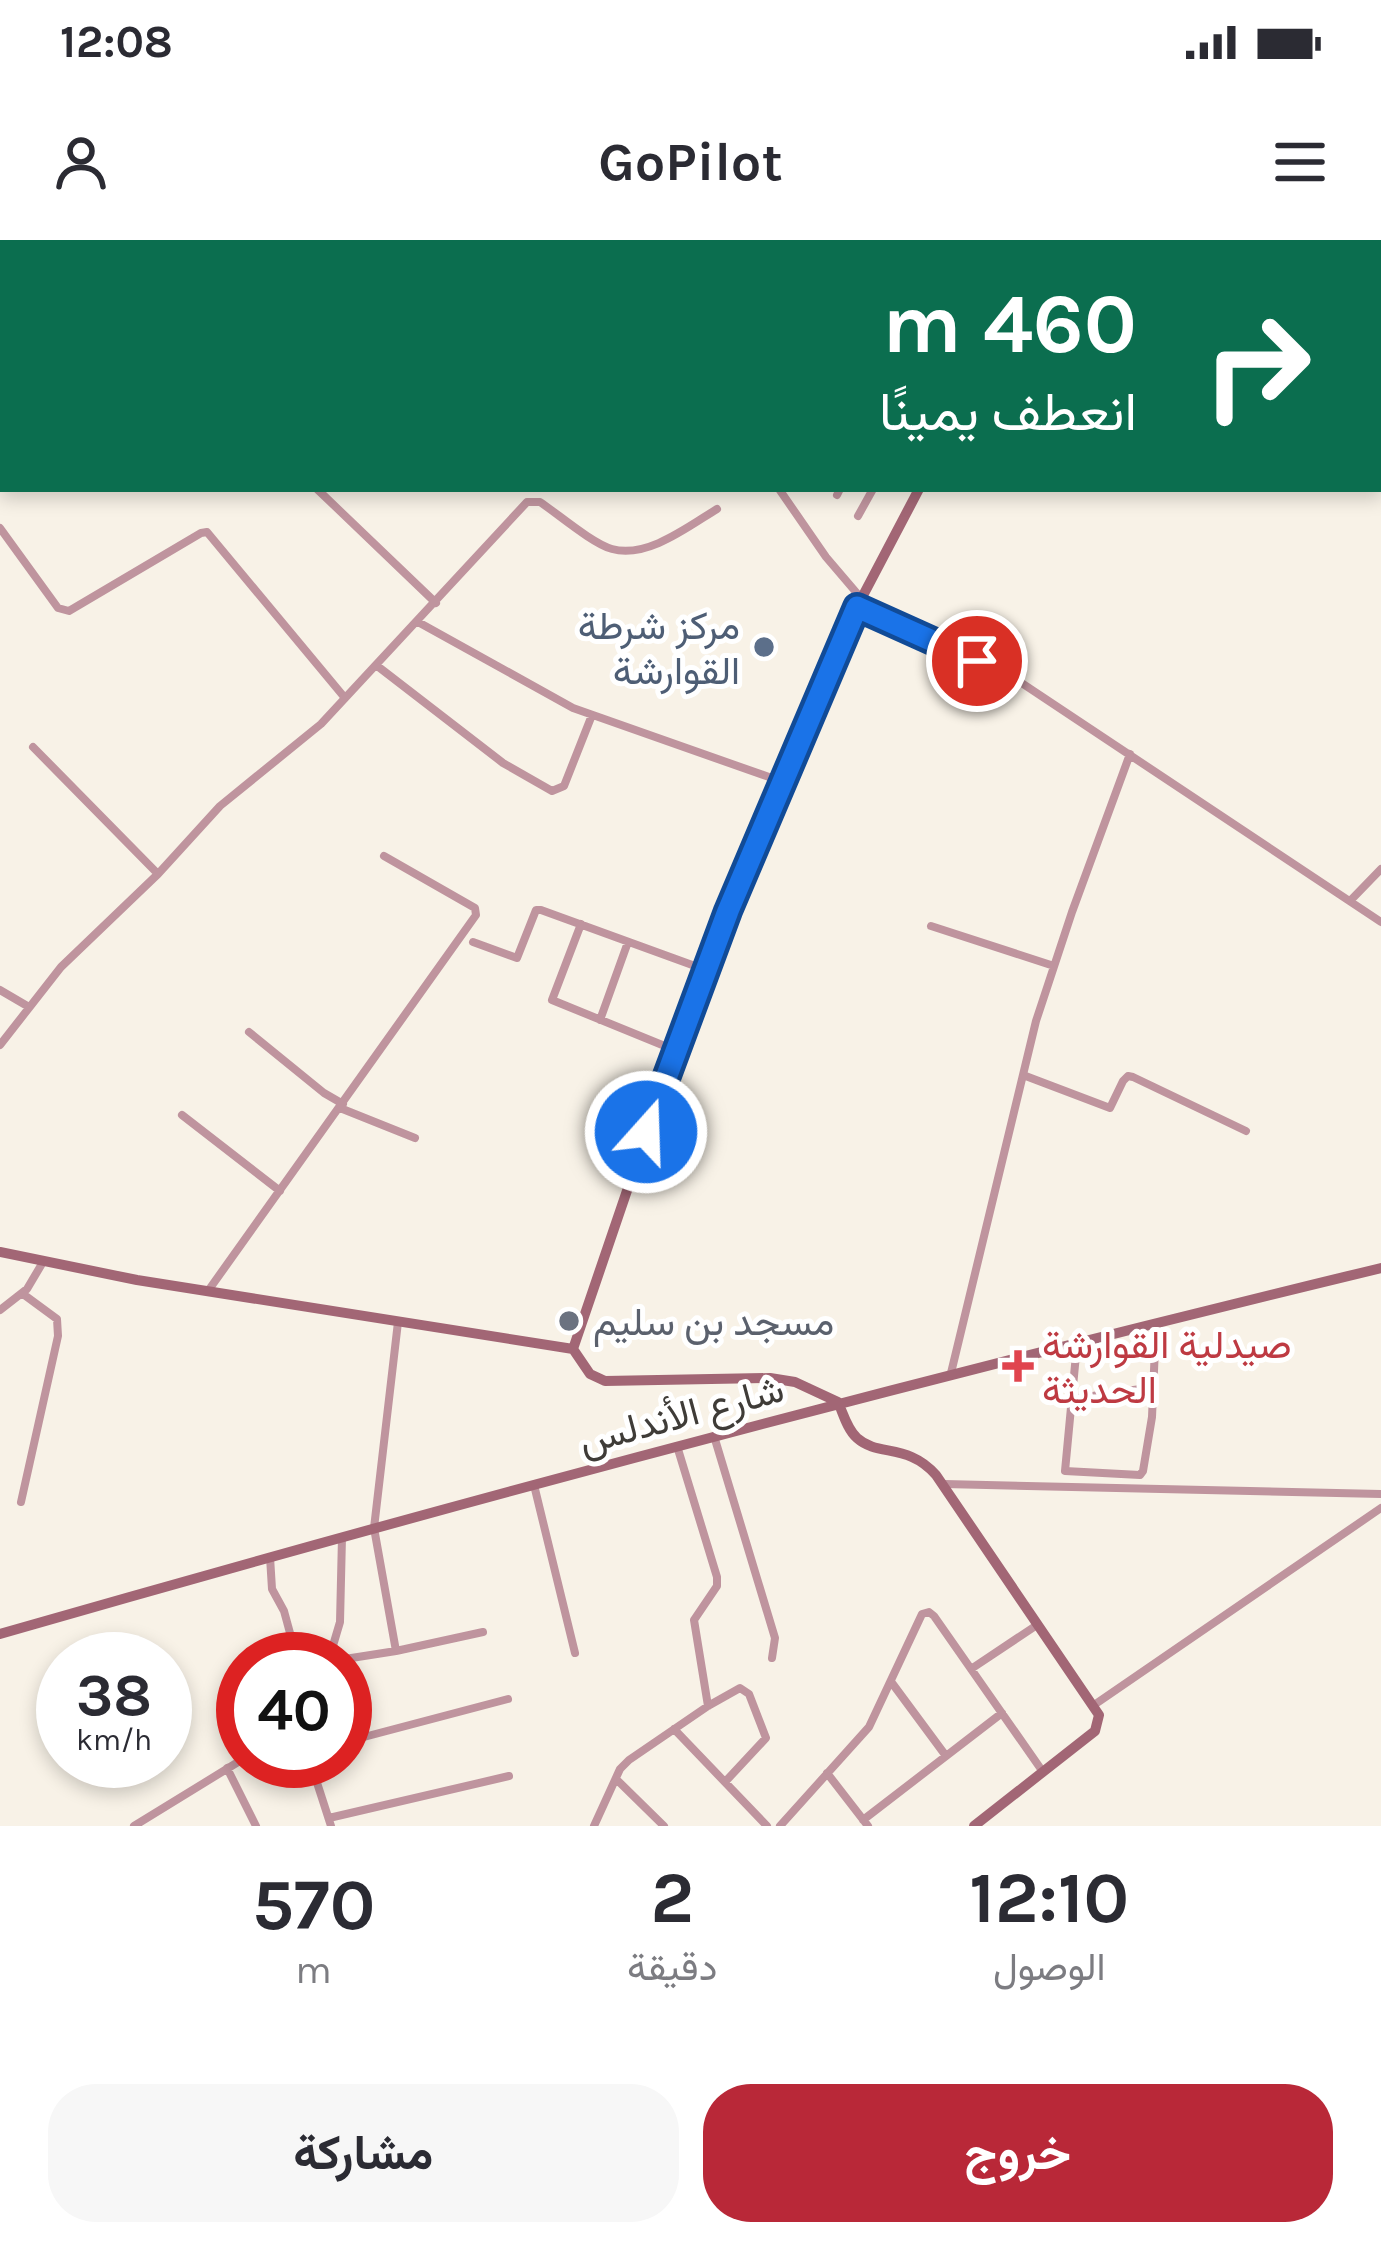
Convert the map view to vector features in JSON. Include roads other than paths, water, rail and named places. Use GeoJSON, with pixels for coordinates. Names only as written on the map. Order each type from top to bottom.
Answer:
{"type":"FeatureCollection","features":[{"type":"Feature","properties":{"kind":"main road"},"geometry":{"type":"LineString","coordinates":[[574,1349],[728,911],[860,603],[917,492]]}},
{"type":"Feature","properties":{"kind":"main road"},"geometry":{"type":"LineString","coordinates":[[0,1252],[208,1291],[574,1349],[590,1374],[605,1381],[770,1378],[795,1382],[838,1402],[858,1439],[928,1466],[1099,1715],[1095,1731],[974,1826]]}},
{"type":"Feature","properties":{"kind":"main road","name":"شارع الأندلس"},"geometry":{"type":"LineString","coordinates":[[0,1634],[838,1402],[1381,1268]]}},
{"type":"Feature","properties":{"kind":"street"},"geometry":{"type":"LineString","coordinates":[[320,492],[436,603]]}},
{"type":"Feature","properties":{"kind":"street"},"geometry":{"type":"LineString","coordinates":[[781,492],[860,603],[1008,674],[1381,922]]}},
{"type":"Feature","properties":{"kind":"street"},"geometry":{"type":"LineString","coordinates":[[858,516],[871,492]]}},
{"type":"Feature","properties":{"kind":"street"},"geometry":{"type":"LineString","coordinates":[[0,1045],[61,967],[158,874],[220,806],[321,724],[527,502],[540,502],[609,548],[633,551],[717,509]]}},
{"type":"Feature","properties":{"kind":"street"},"geometry":{"type":"LineString","coordinates":[[0,528],[58,608],[69,611],[207,532],[345,698]]}},
{"type":"Feature","properties":{"kind":"street"},"geometry":{"type":"LineString","coordinates":[[418,622],[573,708],[783,782]]}},
{"type":"Feature","properties":{"kind":"street"},"geometry":{"type":"LineString","coordinates":[[376,665],[503,763],[552,791],[564,786],[592,715]]}},
{"type":"Feature","properties":{"kind":"street"},"geometry":{"type":"LineString","coordinates":[[33,747],[158,874]]}},
{"type":"Feature","properties":{"kind":"street"},"geometry":{"type":"LineString","coordinates":[[952,1373],[1054,966],[1130,754]]}},
{"type":"Feature","properties":{"kind":"street"},"geometry":{"type":"LineString","coordinates":[[208,1291],[476,914],[475,908],[384,856]]}},
{"type":"Feature","properties":{"kind":"street"},"geometry":{"type":"LineString","coordinates":[[1349,901],[1381,869]]}},
{"type":"Feature","properties":{"kind":"street"},"geometry":{"type":"LineString","coordinates":[[473,942],[517,958],[536,910],[541,910],[706,970]]}},
{"type":"Feature","properties":{"kind":"street"},"geometry":{"type":"LineString","coordinates":[[581,925],[552,1000],[677,1051]]}},
{"type":"Feature","properties":{"kind":"street"},"geometry":{"type":"LineString","coordinates":[[932,926],[1054,966]]}},
{"type":"Feature","properties":{"kind":"street"},"geometry":{"type":"LineString","coordinates":[[599,1020],[628,942]]}},
{"type":"Feature","properties":{"kind":"street"},"geometry":{"type":"LineString","coordinates":[[0,990],[29,1007]]}},
{"type":"Feature","properties":{"kind":"street"},"geometry":{"type":"LineString","coordinates":[[249,1032],[342,1106],[415,1138]]}},
{"type":"Feature","properties":{"kind":"street"},"geometry":{"type":"LineString","coordinates":[[1023,1075],[1110,1108],[1123,1081],[1133,1076],[1246,1131]]}},
{"type":"Feature","properties":{"kind":"street"},"geometry":{"type":"LineString","coordinates":[[182,1115],[280,1191]]}},
{"type":"Feature","properties":{"kind":"street"},"geometry":{"type":"LineString","coordinates":[[0,1310],[23,1294],[43,1262]]}},
{"type":"Feature","properties":{"kind":"street"},"geometry":{"type":"LineString","coordinates":[[21,1502],[58,1336],[57,1318],[23,1294]]}},
{"type":"Feature","properties":{"kind":"street"},"geometry":{"type":"LineString","coordinates":[[397,1652],[374,1528],[398,1322]]}},
{"type":"Feature","properties":{"kind":"street"},"geometry":{"type":"LineString","coordinates":[[1077,1342],[1065,1472],[1140,1475],[1152,1417],[1156,1323]]}},
{"type":"Feature","properties":{"kind":"street"},"geometry":{"type":"LineString","coordinates":[[1072,1399],[1154,1387]]}},
{"type":"Feature","properties":{"kind":"street"},"geometry":{"type":"LineString","coordinates":[[714,1436],[776,1638],[772,1658]]}},
{"type":"Feature","properties":{"kind":"street"},"geometry":{"type":"LineString","coordinates":[[677,1446],[718,1577],[694,1620],[708,1706]]}},
{"type":"Feature","properties":{"kind":"street"},"geometry":{"type":"LineString","coordinates":[[942,1484],[1381,1494]]}},
{"type":"Feature","properties":{"kind":"street"},"geometry":{"type":"LineString","coordinates":[[534,1485],[575,1653]]}},
{"type":"Feature","properties":{"kind":"street"},"geometry":{"type":"LineString","coordinates":[[1094,1705],[1381,1508]]}},
{"type":"Feature","properties":{"kind":"street"},"geometry":{"type":"LineString","coordinates":[[337,1632],[342,1538]]}},
{"type":"Feature","properties":{"kind":"street"},"geometry":{"type":"LineString","coordinates":[[270,1557],[272,1589],[290,1632]]}},
{"type":"Feature","properties":{"kind":"street"},"geometry":{"type":"LineString","coordinates":[[780,1826],[869,1727],[922,1614],[929,1612],[1043,1772]]}},
{"type":"Feature","properties":{"kind":"street"},"geometry":{"type":"LineString","coordinates":[[971,1669],[1039,1624]]}},
{"type":"Feature","properties":{"kind":"street"},"geometry":{"type":"LineString","coordinates":[[372,1655],[483,1632]]}},
{"type":"Feature","properties":{"kind":"street"},"geometry":{"type":"LineString","coordinates":[[892,1683],[946,1756]]}},
{"type":"Feature","properties":{"kind":"street"},"geometry":{"type":"LineString","coordinates":[[594,1826],[629,1760],[740,1688],[766,1735],[765,1742],[725,1782]]}},
{"type":"Feature","properties":{"kind":"street"},"geometry":{"type":"LineString","coordinates":[[372,1735],[508,1699]]}},
{"type":"Feature","properties":{"kind":"street"},"geometry":{"type":"LineString","coordinates":[[827,1773],[866,1823],[1002,1713]]}},
{"type":"Feature","properties":{"kind":"street"},"geometry":{"type":"LineString","coordinates":[[674,1729],[767,1826]]}},
{"type":"Feature","properties":{"kind":"street"},"geometry":{"type":"LineString","coordinates":[[134,1826],[216,1775]]}},
{"type":"Feature","properties":{"kind":"street"},"geometry":{"type":"LineString","coordinates":[[319,1788],[330,1822],[509,1776]]}},
{"type":"Feature","properties":{"kind":"street"},"geometry":{"type":"LineString","coordinates":[[616,1779],[664,1826]]}},
{"type":"Feature","properties":{"kind":"street"},"geometry":{"type":"LineString","coordinates":[[237,1788],[256,1826]]}},
{"type":"Feature","properties":{"kind":"place","name":"مركز شرطة القوارشة"},"geometry":{"type":"Point","coordinates":[764,647]}},
{"type":"Feature","properties":{"kind":"place","name":"مسجد بن سليم"},"geometry":{"type":"Point","coordinates":[569,1321]}},
{"type":"Feature","properties":{"kind":"place","name":"صيدلية القوارشة الحديثة"},"geometry":{"type":"Point","coordinates":[1018,1366]}}]}
